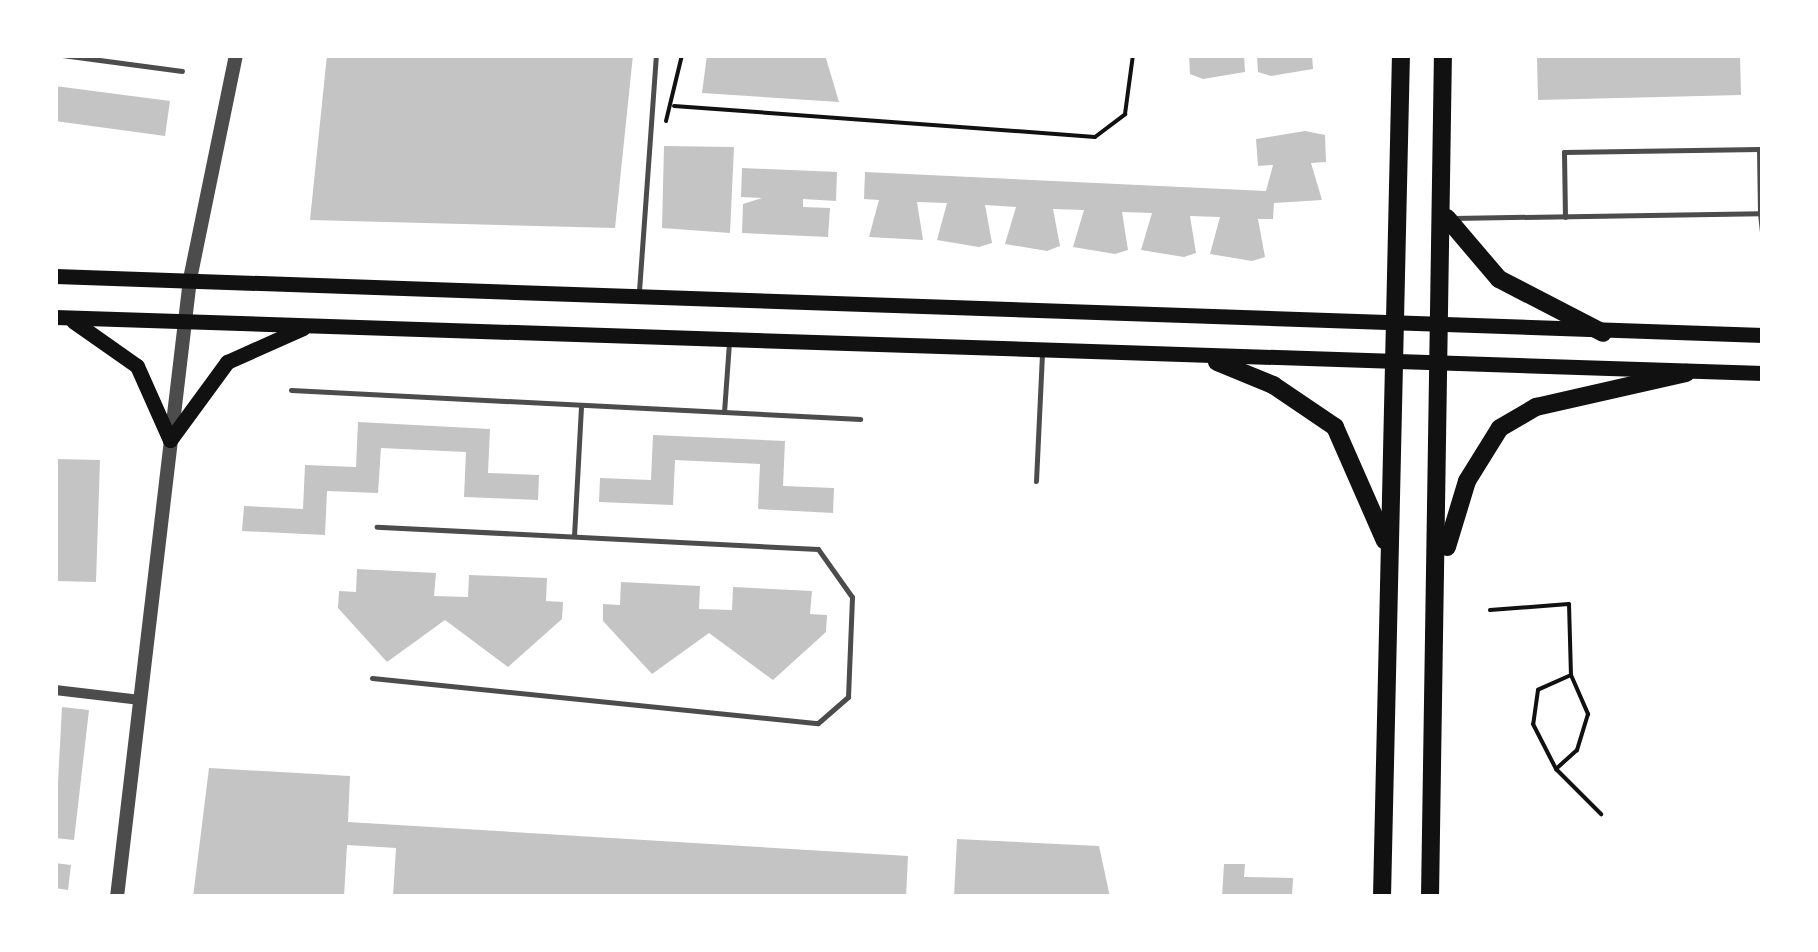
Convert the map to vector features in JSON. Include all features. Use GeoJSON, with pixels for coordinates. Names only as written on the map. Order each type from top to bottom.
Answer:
{"type":"FeatureCollection","features":[{"type":"Feature","properties":{"kind":"main road"},"geometry":{"type":"LineString","coordinates":[[1382,897],[1398,327],[1401,55]]}},
{"type":"Feature","properties":{"kind":"main road"},"geometry":{"type":"LineString","coordinates":[[1430,897],[1447,218],[1443,55]]}},
{"type":"Feature","properties":{"kind":"main road"},"geometry":{"type":"LineString","coordinates":[[1447,218],[1499,279],[1603,333]]}},
{"type":"Feature","properties":{"kind":"main road"},"geometry":{"type":"LineString","coordinates":[[55,276],[1445,329],[1763,335]]}},
{"type":"Feature","properties":{"kind":"main road"},"geometry":{"type":"LineString","coordinates":[[56,317],[185,318],[1216,362],[1763,374]]}},
{"type":"Feature","properties":{"kind":"main road"},"geometry":{"type":"LineString","coordinates":[[56,317],[127,354],[170,440],[227,362],[314,324]]}},
{"type":"Feature","properties":{"kind":"main road"},"geometry":{"type":"LineString","coordinates":[[1216,362],[1274,384],[1336,427],[1369,488],[1392,571]]}},
{"type":"Feature","properties":{"kind":"main road"},"geometry":{"type":"LineString","coordinates":[[1440,571],[1467,481],[1500,428],[1536,407],[1686,373]]}},
{"type":"Feature","properties":{"kind":"street"},"geometry":{"type":"LineString","coordinates":[[116,897],[190,279],[236,55]]}},
{"type":"Feature","properties":{"kind":"street"},"geometry":{"type":"LineString","coordinates":[[55,690],[140,700]]}},
{"type":"Feature","properties":{"kind":"lane"},"geometry":{"type":"LineString","coordinates":[[62,55],[182,70]]}},
{"type":"Feature","properties":{"kind":"lane"},"geometry":{"type":"LineString","coordinates":[[639,299],[656,55]]}},
{"type":"Feature","properties":{"kind":"lane"},"geometry":{"type":"LineString","coordinates":[[1565,217],[1564,152],[1759,149],[1763,242]]}},
{"type":"Feature","properties":{"kind":"lane"},"geometry":{"type":"LineString","coordinates":[[1447,218],[1760,213]]}},
{"type":"Feature","properties":{"kind":"lane"},"geometry":{"type":"LineString","coordinates":[[724,412],[728,343]]}},
{"type":"Feature","properties":{"kind":"lane"},"geometry":{"type":"LineString","coordinates":[[1036,481],[1042,355]]}},
{"type":"Feature","properties":{"kind":"lane"},"geometry":{"type":"LineString","coordinates":[[291,390],[860,418]]}},
{"type":"Feature","properties":{"kind":"lane"},"geometry":{"type":"LineString","coordinates":[[574,536],[581,406]]}},
{"type":"Feature","properties":{"kind":"lane"},"geometry":{"type":"LineString","coordinates":[[372,678],[793,724],[836,714],[848,697],[852,596],[818,549],[376,527]]}},
{"type":"Feature","properties":{"kind":"path"},"geometry":{"type":"LineString","coordinates":[[651,120],[672,121],[682,55]]}},
{"type":"Feature","properties":{"kind":"path"},"geometry":{"type":"LineString","coordinates":[[674,106],[1095,137],[1125,114],[1133,55]]}},
{"type":"Feature","properties":{"kind":"path"},"geometry":{"type":"LineString","coordinates":[[1490,610],[1570,604],[1572,675],[1588,714],[1577,750],[1556,769]]}},
{"type":"Feature","properties":{"kind":"path"},"geometry":{"type":"LineString","coordinates":[[1572,675],[1530,702],[1556,769],[1602,814]]}},
{"type":"Feature","properties":{"kind":"building"},"geometry":{"type":"Polygon","coordinates":[[[327,55],[633,55],[615,228],[310,220],[327,55]]]}},
{"type":"Feature","properties":{"kind":"building"},"geometry":{"type":"Polygon","coordinates":[[[707,55],[825,55],[839,102],[702,93],[707,55]]]}},
{"type":"Feature","properties":{"kind":"building"},"geometry":{"type":"Polygon","coordinates":[[[1189,55],[1244,55],[1245,72],[1203,79],[1190,74],[1189,55]]]}},
{"type":"Feature","properties":{"kind":"building"},"geometry":{"type":"Polygon","coordinates":[[[1257,55],[1312,55],[1313,69],[1271,76],[1258,72],[1257,55]]]}},
{"type":"Feature","properties":{"kind":"building"},"geometry":{"type":"Polygon","coordinates":[[[1537,55],[1740,55],[1741,95],[1538,100],[1537,55]]]}},
{"type":"Feature","properties":{"kind":"building"},"geometry":{"type":"Polygon","coordinates":[[[55,86],[170,101],[165,136],[55,121],[55,86]]]}},
{"type":"Feature","properties":{"kind":"building"},"geometry":{"type":"Polygon","coordinates":[[[1305,131],[1325,135],[1326,162],[1311,163],[1322,200],[1274,203],[1273,219],[1258,219],[1265,257],[1252,261],[1210,254],[1220,217],[1190,216],[1196,253],[1184,257],[1141,250],[1152,213],[1122,212],[1128,250],[1115,254],[1073,247],[1084,210],[1053,209],[1060,246],[1047,251],[1005,244],[1016,207],[985,205],[992,243],[979,247],[937,240],[947,203],[917,202],[923,240],[869,237],[879,200],[864,199],[865,172],[1266,191],[1273,165],[1258,166],[1256,139],[1305,131]]]}},
{"type":"Feature","properties":{"kind":"building"},"geometry":{"type":"Polygon","coordinates":[[[664,146],[734,147],[730,233],[662,228],[664,146]]]}},
{"type":"Feature","properties":{"kind":"building"},"geometry":{"type":"Polygon","coordinates":[[[742,168],[837,172],[836,201],[803,199],[803,207],[830,208],[828,237],[742,233],[743,204],[762,198],[741,197],[742,168]]]}},
{"type":"Feature","properties":{"kind":"building"},"geometry":{"type":"Polygon","coordinates":[[[358,422],[490,429],[488,473],[539,475],[538,500],[464,497],[466,452],[381,448],[378,493],[327,491],[325,535],[242,531],[244,506],[303,509],[305,465],[356,467],[358,422]]]}},
{"type":"Feature","properties":{"kind":"building"},"geometry":{"type":"Polygon","coordinates":[[[653,435],[785,441],[783,486],[834,488],[833,513],[758,509],[760,464],[675,460],[673,505],[599,502],[600,478],[651,480],[653,435]]]}},
{"type":"Feature","properties":{"kind":"building"},"geometry":{"type":"Polygon","coordinates":[[[55,459],[100,460],[96,582],[55,581],[55,459]]]}},
{"type":"Feature","properties":{"kind":"building"},"geometry":{"type":"Polygon","coordinates":[[[357,569],[436,573],[434,596],[468,597],[469,575],[547,578],[546,601],[563,602],[562,619],[508,667],[445,620],[387,662],[338,608],[339,591],[356,592],[357,569]]]}},
{"type":"Feature","properties":{"kind":"building"},"geometry":{"type":"Polygon","coordinates":[[[621,582],[700,586],[699,609],[732,610],[733,587],[812,591],[810,614],[827,615],[826,632],[773,680],[709,633],[652,674],[603,621],[603,604],[620,605],[621,582]]]}},
{"type":"Feature","properties":{"kind":"building"},"geometry":{"type":"Polygon","coordinates":[[[62,707],[89,710],[74,840],[55,838],[62,707]]]}},
{"type":"Feature","properties":{"kind":"building"},"geometry":{"type":"Polygon","coordinates":[[[209,768],[350,776],[348,822],[908,856],[906,897],[393,897],[396,848],[347,845],[344,897],[193,897],[209,768]]]}},
{"type":"Feature","properties":{"kind":"building"},"geometry":{"type":"Polygon","coordinates":[[[957,839],[1099,846],[1110,897],[954,897],[957,839]]]}},
{"type":"Feature","properties":{"kind":"building"},"geometry":{"type":"Polygon","coordinates":[[[55,863],[71,865],[68,890],[55,888],[55,863]]]}},
{"type":"Feature","properties":{"kind":"building"},"geometry":{"type":"Polygon","coordinates":[[[1224,864],[1245,864],[1244,877],[1293,878],[1292,897],[1222,897],[1224,864]]]}}]}
